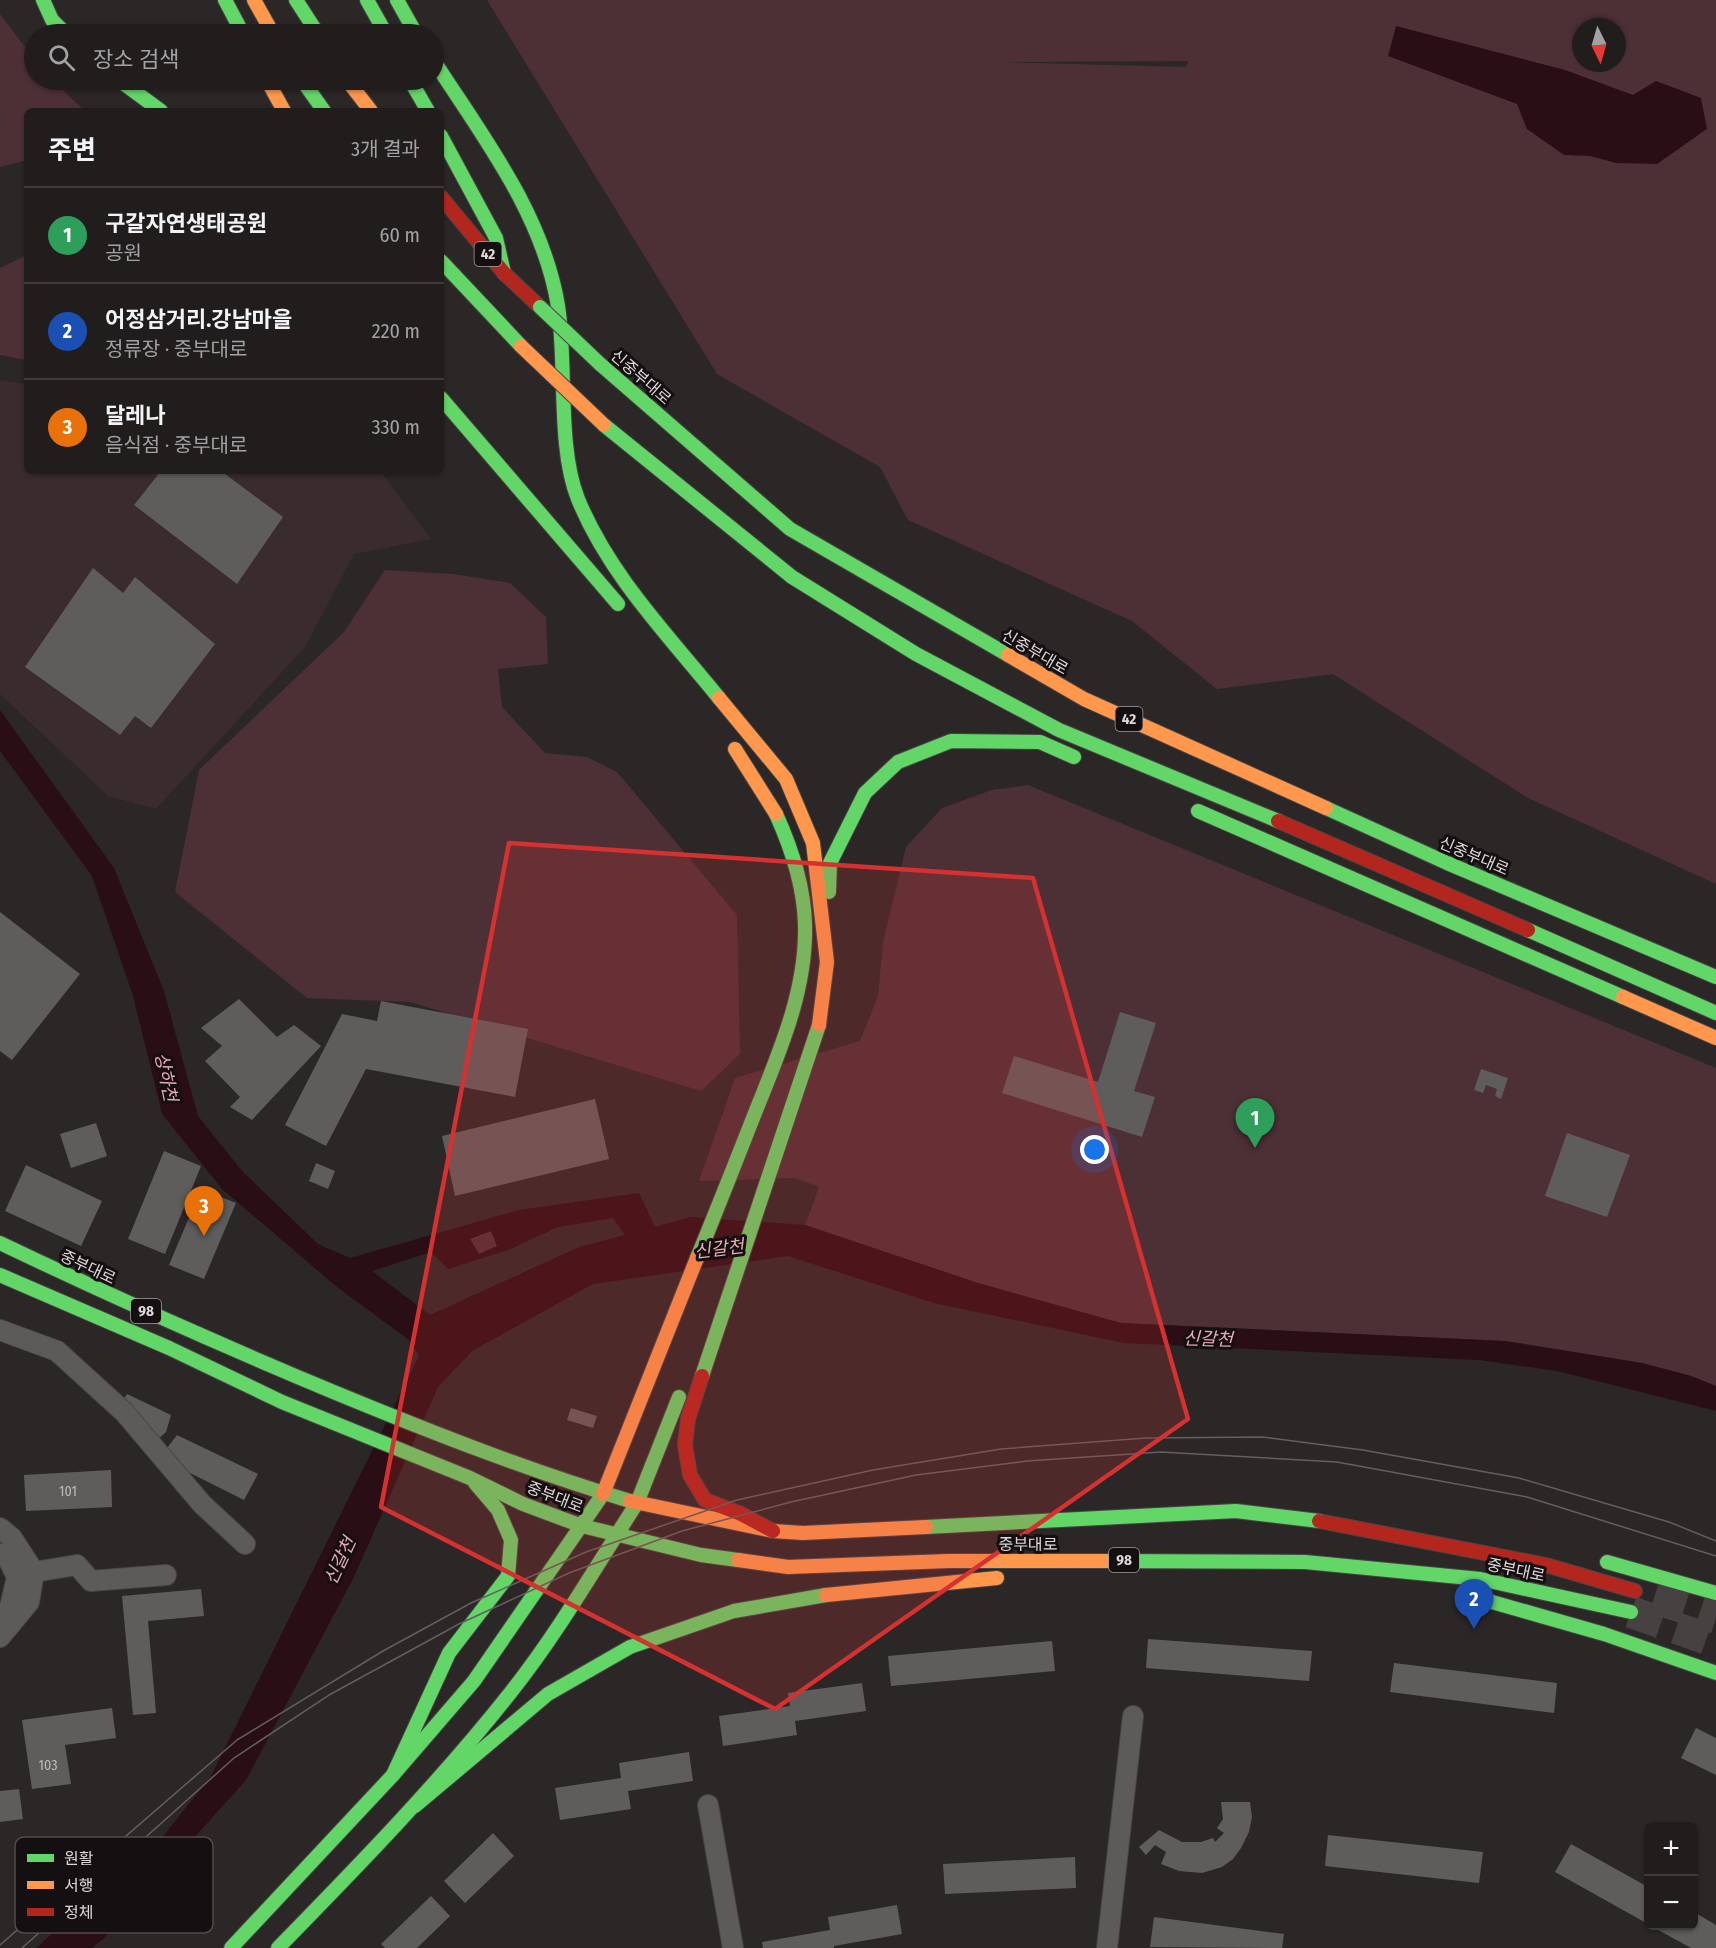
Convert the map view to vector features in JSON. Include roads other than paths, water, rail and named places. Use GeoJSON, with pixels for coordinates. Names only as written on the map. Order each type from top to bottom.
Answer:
{"type":"FeatureCollection","features":[{"type":"Feature","properties":{"kind":"main road"},"geometry":{"type":"LineString","coordinates":[[43,0],[56,24]]}},
{"type":"Feature","properties":{"kind":"main road"},"geometry":{"type":"LineString","coordinates":[[225,0],[238,24]]}},
{"type":"Feature","properties":{"kind":"main road"},"geometry":{"type":"LineString","coordinates":[[254,0],[267,24]]}},
{"type":"Feature","properties":{"kind":"main road"},"geometry":{"type":"LineString","coordinates":[[296,0],[312,24]]}},
{"type":"Feature","properties":{"kind":"main road"},"geometry":{"type":"LineString","coordinates":[[368,0],[381,24]]}},
{"type":"Feature","properties":{"kind":"main road"},"geometry":{"type":"LineString","coordinates":[[397,0],[410,24]]}},
{"type":"Feature","properties":{"kind":"main road"},"geometry":{"type":"LineString","coordinates":[[444,77],[524,202],[544,257],[558,305],[569,458],[577,496],[596,540],[630,588],[786,779],[813,843],[827,962]]}},
{"type":"Feature","properties":{"kind":"main road"},"geometry":{"type":"LineString","coordinates":[[132,90],[157,108]]}},
{"type":"Feature","properties":{"kind":"main road"},"geometry":{"type":"LineString","coordinates":[[272,90],[282,108]]}},
{"type":"Feature","properties":{"kind":"main road"},"geometry":{"type":"LineString","coordinates":[[309,90],[322,108]]}},
{"type":"Feature","properties":{"kind":"main road"},"geometry":{"type":"LineString","coordinates":[[355,90],[369,108]]}},
{"type":"Feature","properties":{"kind":"main road"},"geometry":{"type":"LineString","coordinates":[[416,90],[426,108]]}},
{"type":"Feature","properties":{"kind":"main road"},"geometry":{"type":"LineString","coordinates":[[444,142],[496,238],[504,273]]}},
{"type":"Feature","properties":{"kind":"main road","name":"신중부대로"},"geometry":{"type":"LineString","coordinates":[[444,201],[504,273],[600,364],[789,530],[1084,699],[1447,863],[1716,977]]}},
{"type":"Feature","properties":{"kind":"main road","name":"42"},"geometry":{"type":"LineString","coordinates":[[444,264],[521,346],[603,425],[792,577],[947,671],[1059,730],[1302,830],[1716,1012]]}},
{"type":"Feature","properties":{"kind":"main road"},"geometry":{"type":"LineString","coordinates":[[444,392],[484,445],[629,617]]}},
{"type":"Feature","properties":{"kind":"main road"},"geometry":{"type":"LineString","coordinates":[[231,1948],[393,1775],[474,1681],[603,1494],[785,1039],[800,985],[805,926],[795,870],[784,827],[760,782],[725,736]]}},
{"type":"Feature","properties":{"kind":"main road"},"geometry":{"type":"LineString","coordinates":[[773,1531],[741,1514],[705,1500],[690,1477],[685,1445],[688,1419],[820,1021],[827,962],[830,863],[865,793],[898,762],[951,741],[1040,742],[1082,761]]}},
{"type":"Feature","properties":{"kind":"main road"},"geometry":{"type":"LineString","coordinates":[[1188,807],[1716,1038]]}},
{"type":"Feature","properties":{"kind":"main road"},"geometry":{"type":"LineString","coordinates":[[278,1948],[415,1806],[511,1691],[555,1633],[637,1503],[779,1144]]}},
{"type":"Feature","properties":{"kind":"main road","name":"중부대로"},"geometry":{"type":"LineString","coordinates":[[0,1243],[104,1293],[452,1441],[603,1494],[637,1503],[773,1531],[803,1533],[1236,1511],[1317,1521],[1546,1565],[1635,1591]]}},
{"type":"Feature","properties":{"kind":"main road","name":"중부대로"},"geometry":{"type":"LineString","coordinates":[[0,1275],[169,1348],[282,1402],[470,1478],[523,1504],[582,1526],[701,1555],[788,1567],[949,1561],[1305,1562],[1480,1579],[1631,1612]]}},
{"type":"Feature","properties":{"kind":"main road"},"geometry":{"type":"LineString","coordinates":[[393,1775],[449,1653],[508,1576],[511,1540],[498,1510],[470,1478]]}},
{"type":"Feature","properties":{"kind":"main road"},"geometry":{"type":"LineString","coordinates":[[1236,1511],[1322,1508]]}},
{"type":"Feature","properties":{"kind":"main road"},"geometry":{"type":"LineString","coordinates":[[1595,1558],[1716,1593]]}},
{"type":"Feature","properties":{"kind":"main road"},"geometry":{"type":"LineString","coordinates":[[415,1806],[548,1694],[630,1647],[735,1611],[850,1591],[970,1582],[1123,1560]]}},
{"type":"Feature","properties":{"kind":"main road"},"geometry":{"type":"LineString","coordinates":[[1305,1562],[1443,1590]]}},
{"type":"Feature","properties":{"kind":"main road"},"geometry":{"type":"LineString","coordinates":[[1475,1596],[1604,1634],[1716,1673]]}},
{"type":"Feature","properties":{"kind":"street"},"geometry":{"type":"LineString","coordinates":[[0,1330],[57,1351],[124,1412],[202,1504],[245,1544]]}},
{"type":"Feature","properties":{"kind":"street"},"geometry":{"type":"LineString","coordinates":[[0,1528],[12,1538],[34,1572],[29,1602],[0,1637]]}},
{"type":"Feature","properties":{"kind":"street"},"geometry":{"type":"LineString","coordinates":[[0,1554],[6,1554],[17,1577],[10,1607],[0,1624]]}},
{"type":"Feature","properties":{"kind":"street"},"geometry":{"type":"LineString","coordinates":[[34,1572],[77,1565],[91,1581],[166,1575]]}},
{"type":"Feature","properties":{"kind":"street"},"geometry":{"type":"LineString","coordinates":[[1107,1948],[1133,1716]]}},
{"type":"Feature","properties":{"kind":"street"},"geometry":{"type":"LineString","coordinates":[[708,1805],[733,1948]]}},
{"type":"Feature","properties":{"kind":"water"},"geometry":{"type":"Polygon","coordinates":[[[1396,26],[1565,70],[1633,95],[1656,81],[1701,98],[1707,129],[1657,164],[1616,163],[1590,156],[1564,155],[1527,129],[1517,104],[1388,56],[1396,26]]]}},
{"type":"Feature","properties":{"kind":"water"},"geometry":{"type":"Polygon","coordinates":[[[0,710],[114,868],[164,991],[198,1116],[243,1172],[318,1244],[350,1258],[519,1210],[639,1193],[655,1227],[690,1217],[805,1225],[978,1283],[1121,1323],[1505,1341],[1642,1363],[1691,1376],[1716,1386],[1716,1411],[1557,1371],[1479,1360],[1124,1343],[934,1303],[788,1256],[593,1284],[472,1351],[438,1387],[354,1577],[246,1780],[195,1837],[162,1837],[211,1776],[419,1356],[409,1340],[337,1287],[222,1189],[162,1114],[133,996],[92,876],[0,751],[0,710]],[[613,1218],[558,1227],[508,1250],[448,1269],[431,1252],[372,1271],[430,1315],[579,1247],[625,1235],[613,1218]],[[491,1231],[470,1239],[479,1254],[497,1246],[491,1231]]]}},
{"type":"Feature","properties":{"kind":"water"},"geometry":{"type":"Polygon","coordinates":[[[53,1933],[108,1933],[92,1948],[36,1948],[53,1933]]]}},
{"type":"Feature","properties":{"kind":"tunnel"},"geometry":{"type":"LineString","coordinates":[[1654,1598],[1716,1618]]}},
{"type":"Feature","properties":{"kind":"tunnel"},"geometry":{"type":"LineString","coordinates":[[1631,1612],[1716,1642]]}},
{"type":"Feature","properties":{"kind":"tram line"},"geometry":{"type":"LineString","coordinates":[[125,1837],[237,1740],[383,1651],[471,1603],[586,1552],[737,1500],[873,1470],[1001,1449],[1146,1438],[1263,1437],[1363,1450],[1519,1478],[1669,1522],[1716,1541]]}},
{"type":"Feature","properties":{"kind":"tram line"},"geometry":{"type":"LineString","coordinates":[[146,1837],[234,1758],[329,1695],[459,1624],[569,1573],[682,1531],[791,1502],[916,1475],[1027,1461],[1161,1452],[1337,1462],[1527,1497],[1716,1556]]}},
{"type":"Feature","properties":{"kind":"tram line"},"geometry":{"type":"LineString","coordinates":[[0,1945],[15,1932]]}},
{"type":"Feature","properties":{"kind":"tram line"},"geometry":{"type":"LineString","coordinates":[[22,1948],[39,1933]]}},
{"type":"Feature","properties":{"kind":"place","name":"구갈자연생태공원"},"geometry":{"type":"Point","coordinates":[1255,1148]}},
{"type":"Feature","properties":{"kind":"place","name":"달레나"},"geometry":{"type":"Point","coordinates":[204,1236]}},
{"type":"Feature","properties":{"kind":"place","name":"어정삼거리.강남마을"},"geometry":{"type":"Point","coordinates":[1474,1629]}},
{"type":"Feature","properties":{"kind":"water label","name":"상하천"},"geometry":{"type":"Point","coordinates":[166,1077]}},
{"type":"Feature","properties":{"kind":"water label","name":"신갈천"},"geometry":{"type":"Point","coordinates":[719,1249]}},
{"type":"Feature","properties":{"kind":"water label","name":"신갈천"},"geometry":{"type":"Point","coordinates":[1208,1339]}},
{"type":"Feature","properties":{"kind":"water label","name":"신갈천"},"geometry":{"type":"Point","coordinates":[340,1561]}}]}
